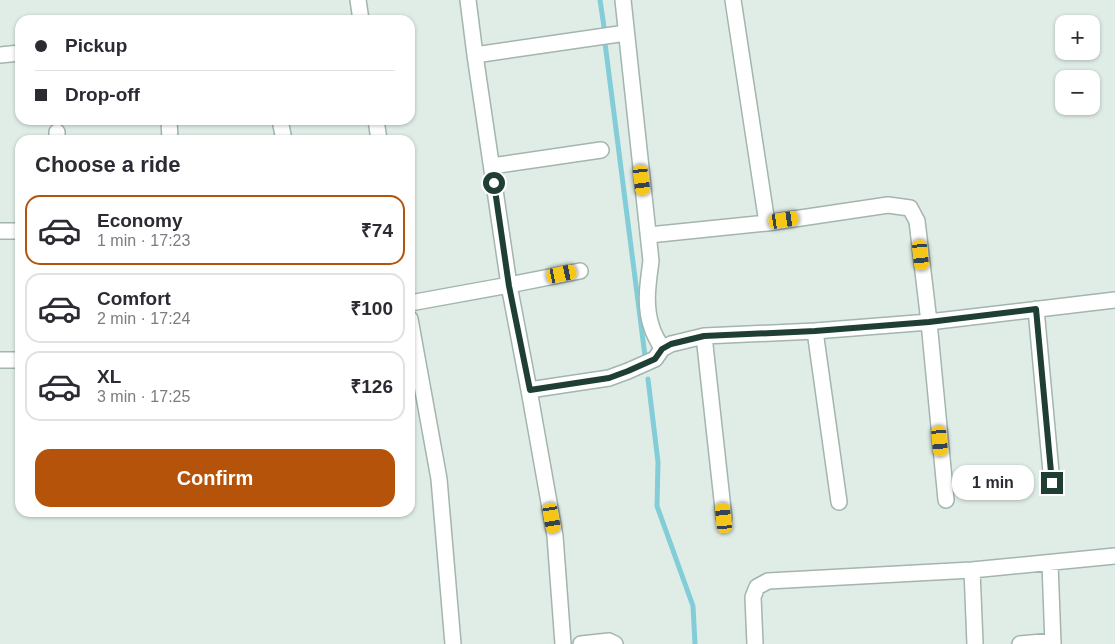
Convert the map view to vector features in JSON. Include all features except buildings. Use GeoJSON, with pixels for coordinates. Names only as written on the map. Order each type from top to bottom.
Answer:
{"type":"FeatureCollection","features":[{"type":"Feature","properties":{"kind":"street"},"geometry":{"type":"LineString","coordinates":[[358,0],[360,15]]}},
{"type":"Feature","properties":{"kind":"street"},"geometry":{"type":"LineString","coordinates":[[468,0],[509,286],[530,390],[555,536],[563,644]]}},
{"type":"Feature","properties":{"kind":"street"},"geometry":{"type":"LineString","coordinates":[[622,0],[651,260],[647,295],[649,314],[652,328],[662,349]]}},
{"type":"Feature","properties":{"kind":"street"},"geometry":{"type":"LineString","coordinates":[[733,0],[767,223]]}},
{"type":"Feature","properties":{"kind":"street"},"geometry":{"type":"LineString","coordinates":[[475,55],[626,33]]}},
{"type":"Feature","properties":{"kind":"street"},"geometry":{"type":"LineString","coordinates":[[0,55],[15,54]]}},
{"type":"Feature","properties":{"kind":"street"},"geometry":{"type":"LineString","coordinates":[[492,166],[601,150]]}},
{"type":"Feature","properties":{"kind":"street"},"geometry":{"type":"LineString","coordinates":[[648,235],[767,223],[888,205],[910,208],[917,221],[946,500]]}},
{"type":"Feature","properties":{"kind":"street"},"geometry":{"type":"LineString","coordinates":[[0,232],[15,231]]}},
{"type":"Feature","properties":{"kind":"street"},"geometry":{"type":"LineString","coordinates":[[415,302],[509,286],[580,271]]}},
{"type":"Feature","properties":{"kind":"street"},"geometry":{"type":"LineString","coordinates":[[530,390],[609,378],[655,359],[662,349],[671,344],[704,336],[815,331],[929,322],[1115,300]]}},
{"type":"Feature","properties":{"kind":"street"},"geometry":{"type":"LineString","coordinates":[[1036,309],[1052,483]]}},
{"type":"Feature","properties":{"kind":"street"},"geometry":{"type":"LineString","coordinates":[[815,331],[839,502]]}},
{"type":"Feature","properties":{"kind":"street"},"geometry":{"type":"LineString","coordinates":[[704,336],[724,518]]}},
{"type":"Feature","properties":{"kind":"street"},"geometry":{"type":"LineString","coordinates":[[415,346],[440,479],[453,644]]}},
{"type":"Feature","properties":{"kind":"street"},"geometry":{"type":"LineString","coordinates":[[0,360],[15,360]]}},
{"type":"Feature","properties":{"kind":"street"},"geometry":{"type":"LineString","coordinates":[[756,644],[754,597],[757,587],[768,581],[972,570],[1115,556]]}},
{"type":"Feature","properties":{"kind":"street"},"geometry":{"type":"LineString","coordinates":[[1020,644],[1053,643],[1050,563]]}},
{"type":"Feature","properties":{"kind":"street"},"geometry":{"type":"LineString","coordinates":[[972,570],[975,644]]}},
{"type":"Feature","properties":{"kind":"street"},"geometry":{"type":"LineString","coordinates":[[581,644],[609,641],[615,644]]}},
{"type":"Feature","properties":{"kind":"waterway"},"geometry":{"type":"LineString","coordinates":[[600,0],[604,27]]}},
{"type":"Feature","properties":{"kind":"waterway"},"geometry":{"type":"LineString","coordinates":[[605,43],[645,356]]}},
{"type":"Feature","properties":{"kind":"waterway"},"geometry":{"type":"LineString","coordinates":[[648,379],[658,462],[657,506],[693,606],[695,644]]}},
{"type":"Feature","properties":{"kind":"route"},"geometry":{"type":"LineString","coordinates":[[494,183],[509,286],[530,390],[609,378],[655,359],[662,349],[671,344],[704,336],[815,331],[929,322],[1036,309],[1052,483]]}}]}
